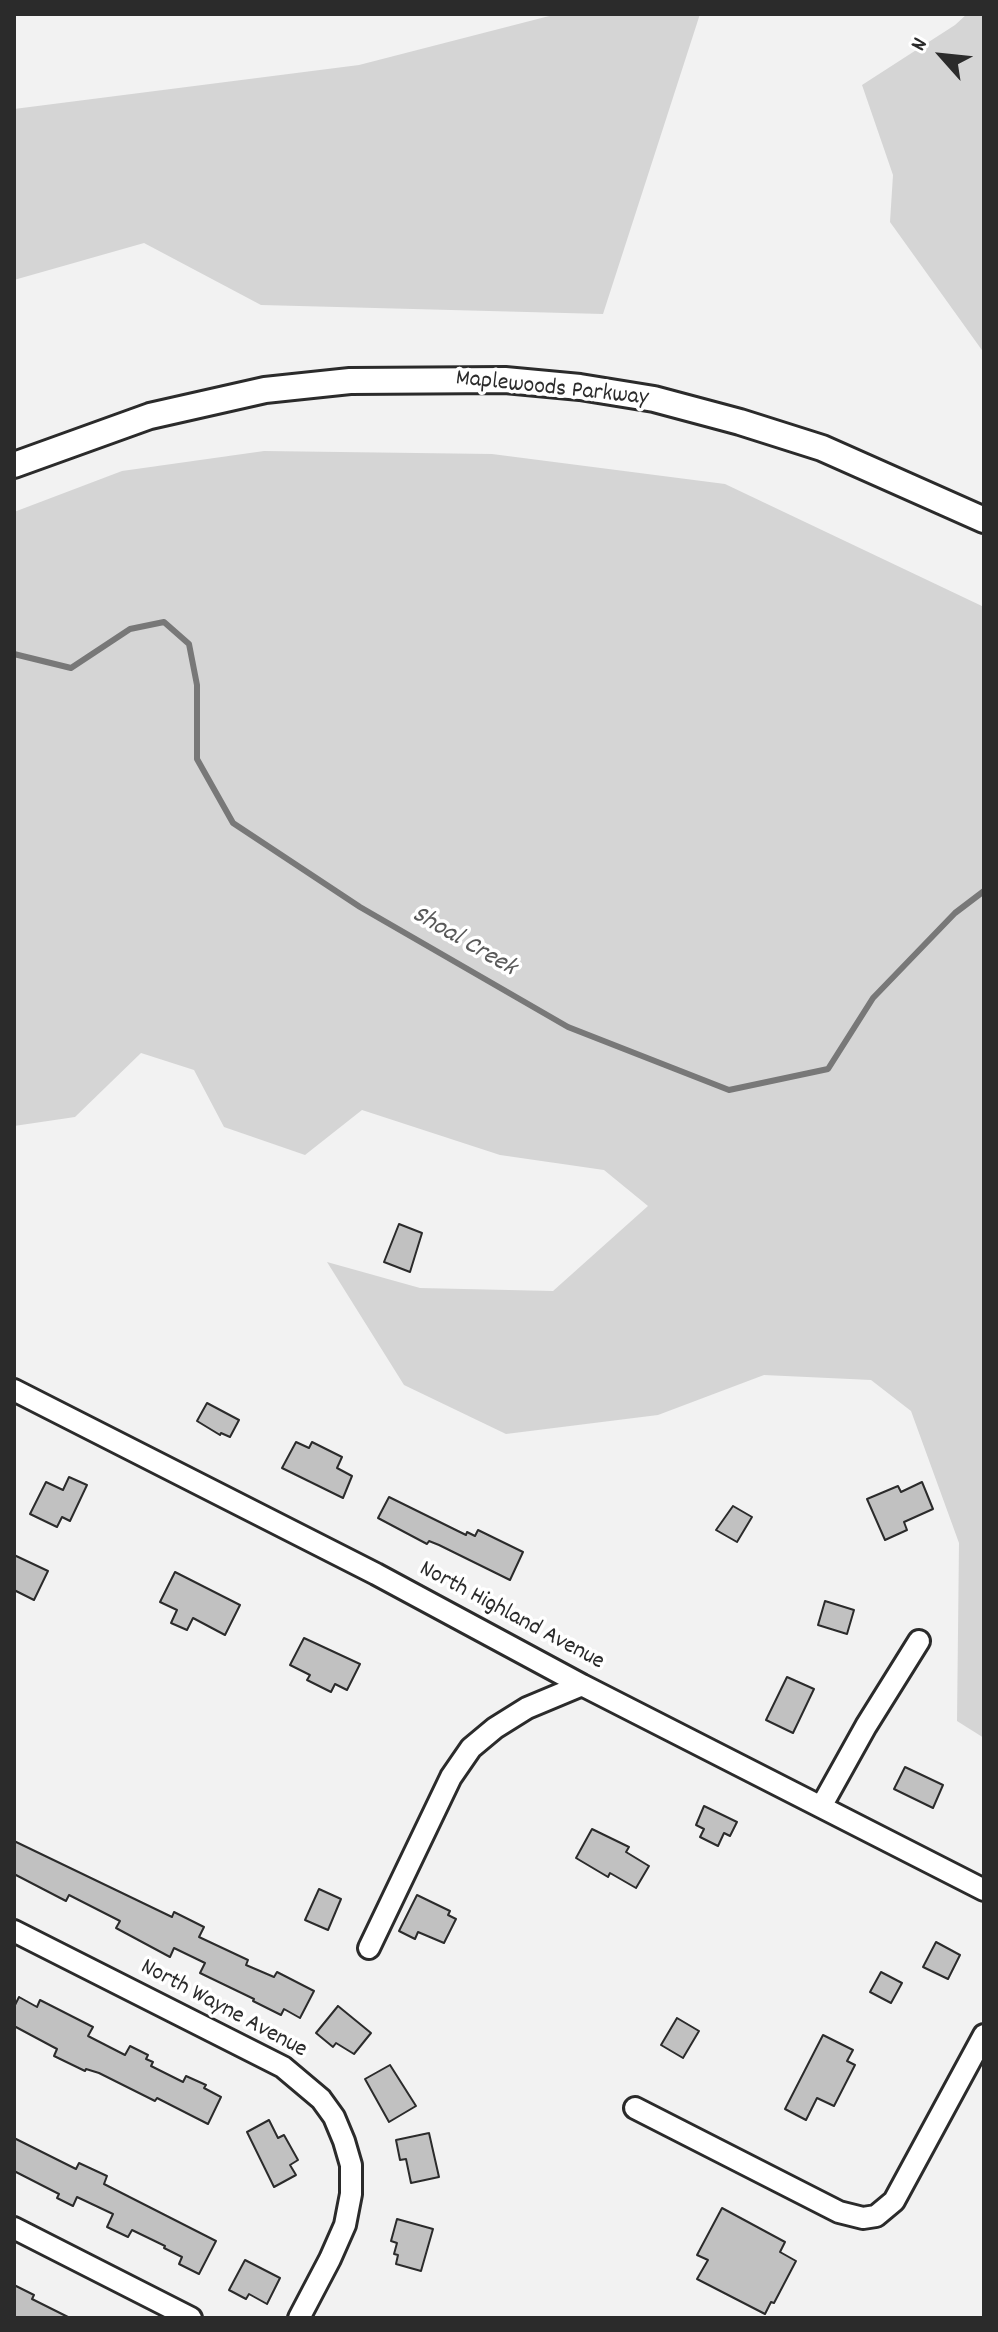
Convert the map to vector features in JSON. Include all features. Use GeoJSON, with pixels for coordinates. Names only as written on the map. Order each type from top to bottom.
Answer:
{"type":"FeatureCollection","features":[{"type":"Feature","properties":{"kind":"main road","name":"Maplewoods Parkway"},"geometry":{"type":"LineString","coordinates":[[14,465],[150,416],[265,390],[350,381],[505,380],[580,387],[654,399],[740,422],[822,448],[984,520]]}},
{"type":"Feature","properties":{"kind":"street","name":"North Highland Avenue"},"geometry":{"type":"LineString","coordinates":[[14,1390],[984,1890]]}},
{"type":"Feature","properties":{"kind":"street"},"geometry":{"type":"LineString","coordinates":[[822,1805],[919,1641]]}},
{"type":"Feature","properties":{"kind":"street"},"geometry":{"type":"LineString","coordinates":[[369,1948],[451,1777],[471,1748],[527,1708],[582,1685]]}},
{"type":"Feature","properties":{"kind":"street","name":"North Wayne Avenue"},"geometry":{"type":"LineString","coordinates":[[14,1931],[283,2067],[321,2099],[334,2117],[344,2141],[351,2165],[351,2194],[345,2225],[299,2318]]}},
{"type":"Feature","properties":{"kind":"street"},"geometry":{"type":"LineString","coordinates":[[635,2108],[839,2212],[863,2218],[876,2216],[894,2201],[984,2035]]}},
{"type":"Feature","properties":{"kind":"street"},"geometry":{"type":"LineString","coordinates":[[14,2228],[191,2318]]}},
{"type":"Feature","properties":{"kind":"shaded area"},"geometry":{"type":"Polygon","coordinates":[[[557,14],[700,14],[603,314],[261,305],[144,243],[14,280],[14,109],[359,65],[557,14]]]}},
{"type":"Feature","properties":{"kind":"shaded area"},"geometry":{"type":"Polygon","coordinates":[[[967,14],[984,14],[984,353],[890,222],[893,175],[862,85],[967,14]]]}},
{"type":"Feature","properties":{"kind":"shaded area"},"geometry":{"type":"Polygon","coordinates":[[[264,451],[492,454],[725,484],[984,607],[984,1738],[957,1721],[959,1543],[911,1411],[871,1380],[764,1375],[658,1415],[506,1434],[404,1385],[327,1262],[420,1288],[553,1291],[648,1206],[604,1170],[500,1155],[362,1110],[305,1155],[224,1127],[194,1070],[141,1053],[75,1117],[14,1126],[14,512],[122,471],[264,451]]]}},
{"type":"Feature","properties":{"kind":"building"},"geometry":{"type":"Polygon","coordinates":[[[399,1224],[422,1233],[410,1272],[384,1262],[399,1224]]]}},
{"type":"Feature","properties":{"kind":"building"},"geometry":{"type":"Polygon","coordinates":[[[207,1403],[239,1420],[230,1437],[220,1435],[197,1421],[207,1403]]]}},
{"type":"Feature","properties":{"kind":"building"},"geometry":{"type":"Polygon","coordinates":[[[296,1442],[309,1448],[312,1442],[342,1457],[337,1468],[352,1476],[343,1498],[282,1468],[296,1442]]]}},
{"type":"Feature","properties":{"kind":"building"},"geometry":{"type":"Polygon","coordinates":[[[69,1477],[87,1485],[70,1521],[62,1517],[57,1527],[30,1514],[46,1482],[63,1490],[69,1477]]]}},
{"type":"Feature","properties":{"kind":"building"},"geometry":{"type":"Polygon","coordinates":[[[922,1482],[933,1509],[904,1522],[907,1530],[885,1540],[867,1499],[898,1486],[901,1492],[922,1482]]]}},
{"type":"Feature","properties":{"kind":"building"},"geometry":{"type":"Polygon","coordinates":[[[389,1497],[466,1535],[467,1532],[475,1536],[478,1530],[523,1552],[510,1580],[439,1545],[429,1541],[427,1544],[378,1518],[389,1497]]]}},
{"type":"Feature","properties":{"kind":"building"},"geometry":{"type":"Polygon","coordinates":[[[733,1506],[752,1517],[737,1542],[716,1530],[733,1506]]]}},
{"type":"Feature","properties":{"kind":"building"},"geometry":{"type":"Polygon","coordinates":[[[14,1555],[48,1571],[34,1600],[14,1590],[14,1555]]]}},
{"type":"Feature","properties":{"kind":"building"},"geometry":{"type":"Polygon","coordinates":[[[175,1572],[240,1605],[225,1635],[193,1618],[187,1630],[171,1623],[177,1610],[160,1602],[175,1572]]]}},
{"type":"Feature","properties":{"kind":"building"},"geometry":{"type":"Polygon","coordinates":[[[825,1601],[854,1610],[847,1634],[818,1625],[825,1601]]]}},
{"type":"Feature","properties":{"kind":"building"},"geometry":{"type":"Polygon","coordinates":[[[304,1638],[360,1664],[347,1690],[335,1684],[331,1692],[307,1680],[310,1675],[290,1665],[304,1638]]]}},
{"type":"Feature","properties":{"kind":"building"},"geometry":{"type":"Polygon","coordinates":[[[787,1677],[814,1689],[793,1733],[766,1720],[787,1677]]]}},
{"type":"Feature","properties":{"kind":"building"},"geometry":{"type":"Polygon","coordinates":[[[905,1767],[943,1785],[933,1808],[894,1789],[905,1767]]]}},
{"type":"Feature","properties":{"kind":"building"},"geometry":{"type":"Polygon","coordinates":[[[704,1806],[737,1822],[730,1836],[724,1833],[718,1846],[700,1837],[704,1829],[696,1825],[704,1806]]]}},
{"type":"Feature","properties":{"kind":"building"},"geometry":{"type":"Polygon","coordinates":[[[592,1829],[629,1847],[626,1852],[649,1866],[636,1888],[610,1873],[608,1877],[576,1858],[592,1829]]]}},
{"type":"Feature","properties":{"kind":"building"},"geometry":{"type":"Polygon","coordinates":[[[14,1841],[172,1917],[174,1912],[204,1927],[199,1937],[248,1960],[246,1965],[274,1977],[277,1972],[314,1991],[300,2018],[284,2009],[281,2015],[200,1973],[205,1963],[174,1948],[170,1957],[116,1928],[120,1921],[69,1895],[66,1901],[14,1874],[14,1841]]]}},
{"type":"Feature","properties":{"kind":"building"},"geometry":{"type":"Polygon","coordinates":[[[319,1889],[341,1899],[328,1930],[305,1920],[319,1889]]]}},
{"type":"Feature","properties":{"kind":"building"},"geometry":{"type":"Polygon","coordinates":[[[417,1895],[450,1911],[448,1915],[456,1919],[444,1943],[418,1932],[415,1939],[399,1931],[417,1895]]]}},
{"type":"Feature","properties":{"kind":"building"},"geometry":{"type":"Polygon","coordinates":[[[936,1942],[960,1955],[948,1979],[923,1967],[936,1942]]]}},
{"type":"Feature","properties":{"kind":"building"},"geometry":{"type":"Polygon","coordinates":[[[881,1972],[902,1983],[891,2003],[870,1992],[881,1972]]]}},
{"type":"Feature","properties":{"kind":"building"},"geometry":{"type":"Polygon","coordinates":[[[19,1997],[37,2007],[40,2000],[93,2027],[88,2036],[125,2055],[130,2046],[148,2055],[146,2059],[153,2062],[151,2066],[183,2082],[186,2076],[206,2085],[204,2088],[221,2097],[208,2124],[157,2098],[155,2101],[99,2073],[85,2071],[54,2056],[57,2049],[14,2026],[14,2007],[19,1997]]]}},
{"type":"Feature","properties":{"kind":"building"},"geometry":{"type":"Polygon","coordinates":[[[338,2006],[371,2033],[354,2054],[336,2043],[333,2047],[316,2033],[338,2006]]]}},
{"type":"Feature","properties":{"kind":"building"},"geometry":{"type":"Polygon","coordinates":[[[677,2018],[699,2031],[683,2058],[661,2045],[677,2018]]]}},
{"type":"Feature","properties":{"kind":"building"},"geometry":{"type":"Polygon","coordinates":[[[823,2035],[853,2050],[847,2061],[855,2065],[834,2106],[817,2098],[806,2120],[785,2109],[823,2035]]]}},
{"type":"Feature","properties":{"kind":"building"},"geometry":{"type":"Polygon","coordinates":[[[390,2065],[416,2106],[389,2122],[365,2079],[390,2065]]]}},
{"type":"Feature","properties":{"kind":"building"},"geometry":{"type":"Polygon","coordinates":[[[269,2120],[278,2138],[284,2135],[298,2160],[290,2165],[296,2175],[274,2187],[247,2132],[269,2120]]]}},
{"type":"Feature","properties":{"kind":"building"},"geometry":{"type":"Polygon","coordinates":[[[429,2133],[439,2177],[411,2183],[406,2159],[400,2160],[396,2140],[429,2133]]]}},
{"type":"Feature","properties":{"kind":"building"},"geometry":{"type":"Polygon","coordinates":[[[14,2138],[76,2169],[79,2163],[107,2176],[104,2184],[216,2241],[199,2274],[179,2264],[182,2257],[165,2246],[132,2230],[128,2237],[107,2227],[113,2214],[77,2197],[73,2206],[57,2198],[59,2194],[14,2171],[14,2138]]]}},
{"type":"Feature","properties":{"kind":"building"},"geometry":{"type":"Polygon","coordinates":[[[722,2208],[785,2242],[780,2252],[796,2261],[765,2314],[697,2279],[708,2260],[697,2255],[722,2208]]]}},
{"type":"Feature","properties":{"kind":"building"},"geometry":{"type":"Polygon","coordinates":[[[397,2219],[433,2229],[421,2271],[396,2264],[398,2255],[394,2254],[397,2243],[391,2241],[397,2219]]]}},
{"type":"Feature","properties":{"kind":"building"},"geometry":{"type":"Polygon","coordinates":[[[245,2260],[280,2278],[267,2304],[249,2294],[246,2299],[229,2290],[245,2260]]]}},
{"type":"Feature","properties":{"kind":"building"},"geometry":{"type":"Polygon","coordinates":[[[14,2285],[34,2295],[32,2299],[70,2318],[14,2318],[14,2285]]]}},
{"type":"Feature","properties":{"kind":"waterway","name":"Shoal Creek"},"geometry":{"type":"LineString","coordinates":[[14,654],[71,668],[130,629],[164,622],[189,644],[197,685],[197,759],[233,823],[360,907],[568,1027],[729,1090],[828,1069],[873,998],[955,913],[984,891]]}}]}
